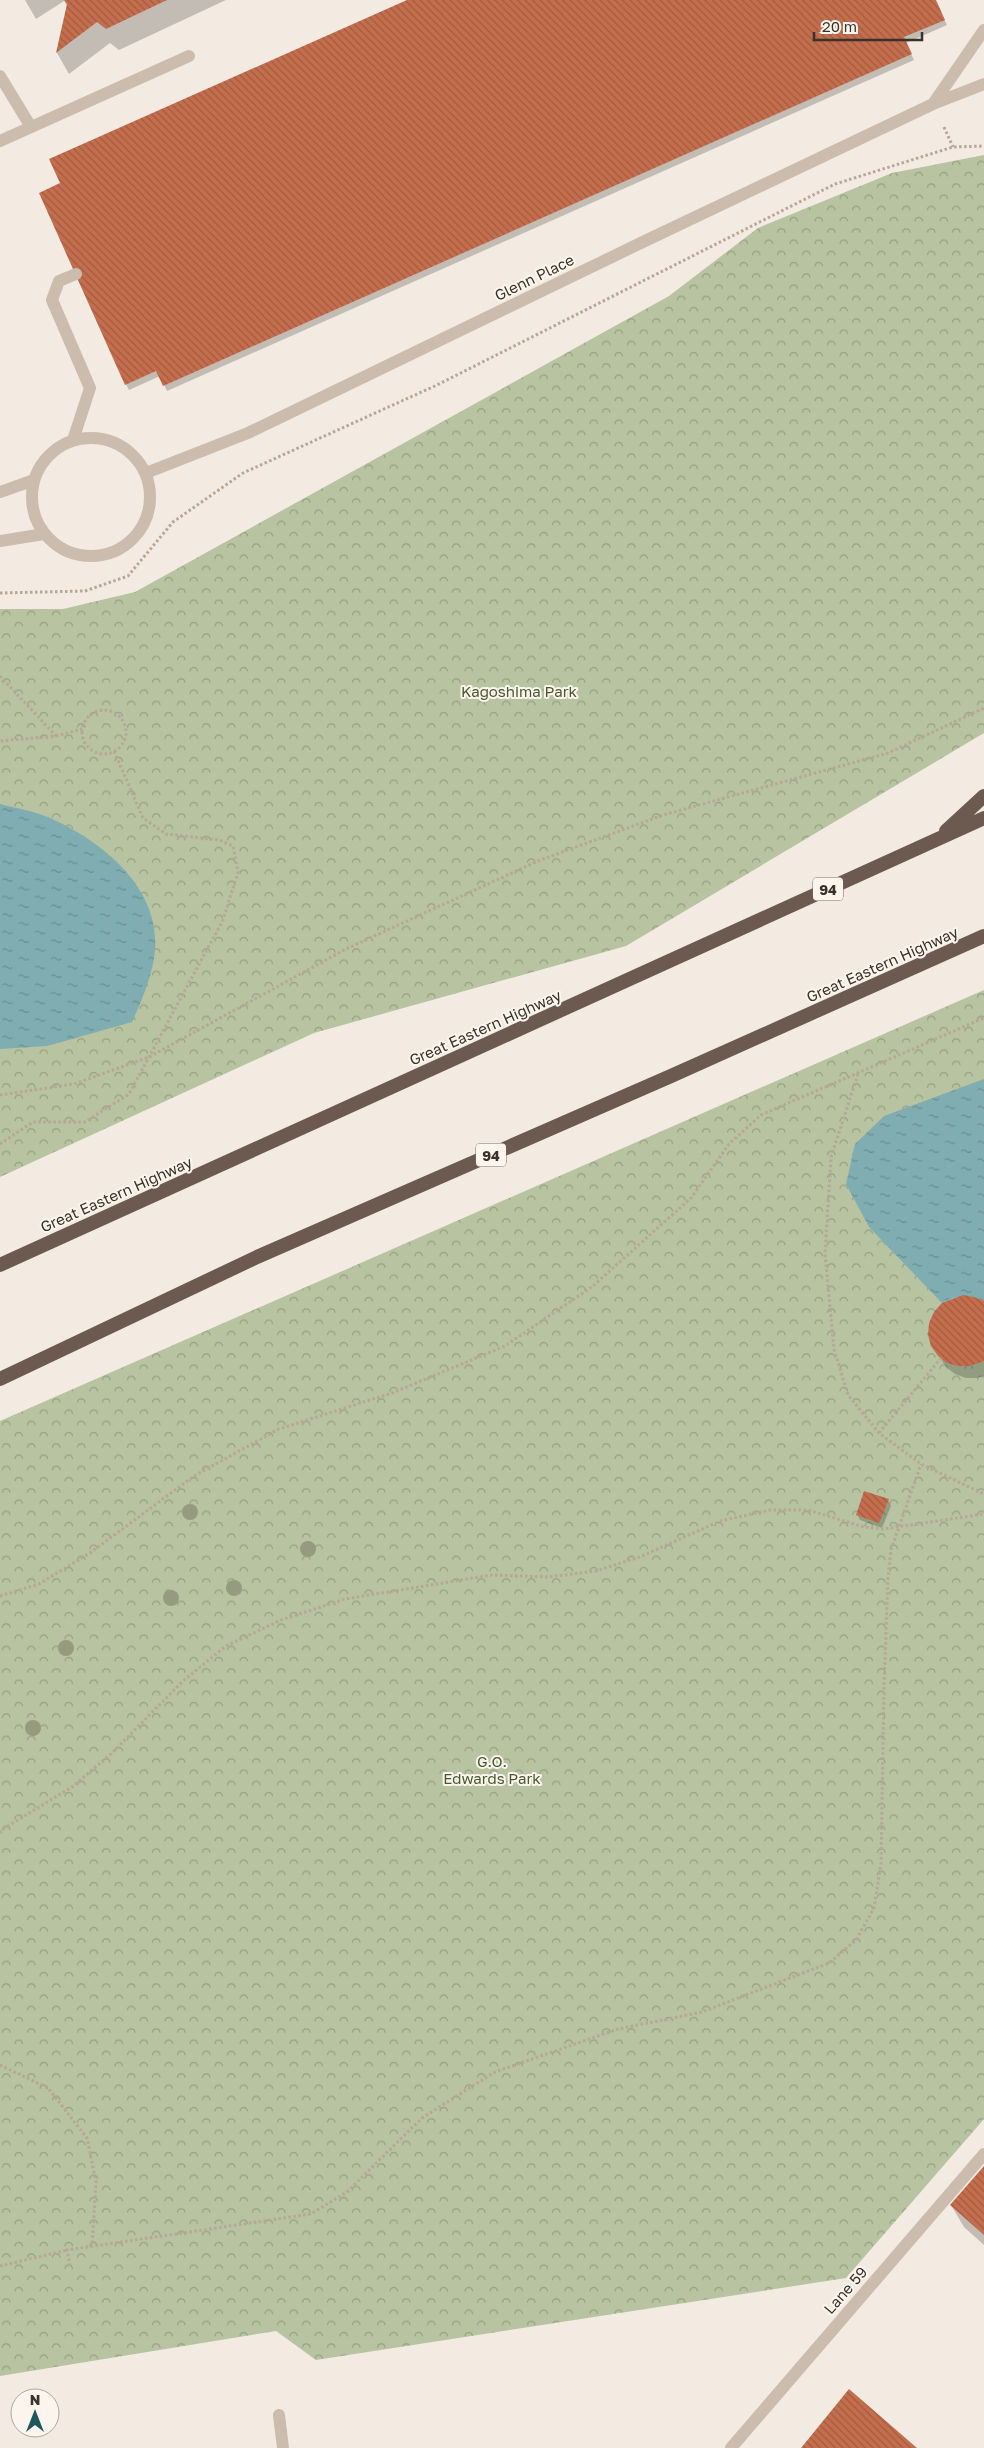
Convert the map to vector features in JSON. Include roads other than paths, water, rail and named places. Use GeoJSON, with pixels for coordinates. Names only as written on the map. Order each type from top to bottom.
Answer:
{"type":"FeatureCollection","features":[{"type":"Feature","properties":{"kind":"highway"},"geometry":{"type":"LineString","coordinates":[[936,840],[984,796]]}},
{"type":"Feature","properties":{"kind":"highway","name":"Great Eastern Highway"},"geometry":{"type":"LineString","coordinates":[[0,1265],[984,818]]}},
{"type":"Feature","properties":{"kind":"highway","name":"Great Eastern Highway"},"geometry":{"type":"LineString","coordinates":[[0,1379],[258,1257],[984,936]]}},
{"type":"Feature","properties":{"kind":"street","name":"Glenn Place"},"geometry":{"type":"LineString","coordinates":[[933,104],[984,30]]}},
{"type":"Feature","properties":{"kind":"street"},"geometry":{"type":"LineString","coordinates":[[0,141],[189,56]]}},
{"type":"Feature","properties":{"kind":"street"},"geometry":{"type":"LineString","coordinates":[[0,76],[31,127]]}},
{"type":"Feature","properties":{"kind":"street","name":"Glenn Place"},"geometry":{"type":"LineString","coordinates":[[146,473],[248,433],[933,104],[984,84]]}},
{"type":"Feature","properties":{"kind":"street"},"geometry":{"type":"LineString","coordinates":[[73,440],[90,388],[52,300],[59,281],[76,274]]}},
{"type":"Feature","properties":{"kind":"street"},"geometry":{"type":"LineString","coordinates":[[90,438],[116,443],[124,447],[137,459],[146,473],[151,492],[150,511],[142,528],[130,542],[113,553],[94,557],[75,554],[58,547],[44,534],[35,517],[32,498],[34,480],[43,462],[56,449],[73,440],[90,438]]}},
{"type":"Feature","properties":{"kind":"street"},"geometry":{"type":"LineString","coordinates":[[0,492],[34,480]]}},
{"type":"Feature","properties":{"kind":"street"},"geometry":{"type":"LineString","coordinates":[[0,541],[44,534]]}},
{"type":"Feature","properties":{"kind":"street","name":"Lane 59"},"geometry":{"type":"LineString","coordinates":[[731,2448],[984,2154]]}},
{"type":"Feature","properties":{"kind":"street"},"geometry":{"type":"LineString","coordinates":[[279,2416],[283,2448]]}},
{"type":"Feature","properties":{"kind":"water"},"geometry":{"type":"Polygon","coordinates":[[[0,804],[48,817],[87,838],[123,868],[137,886],[148,905],[154,927],[155,950],[149,978],[132,1022],[47,1046],[0,1049],[0,804]]]}},
{"type":"Feature","properties":{"kind":"water"},"geometry":{"type":"Polygon","coordinates":[[[984,1079],[984,1301],[963,1296],[942,1303],[869,1227],[846,1184],[855,1144],[884,1116],[984,1079]]]}},
{"type":"Feature","properties":{"kind":"park label","name":"Kagoshima Park"},"geometry":{"type":"Point","coordinates":[519,691]}},
{"type":"Feature","properties":{"kind":"park label","name":"G.O. Edwards Park"},"geometry":{"type":"Point","coordinates":[492,1770]}}]}
